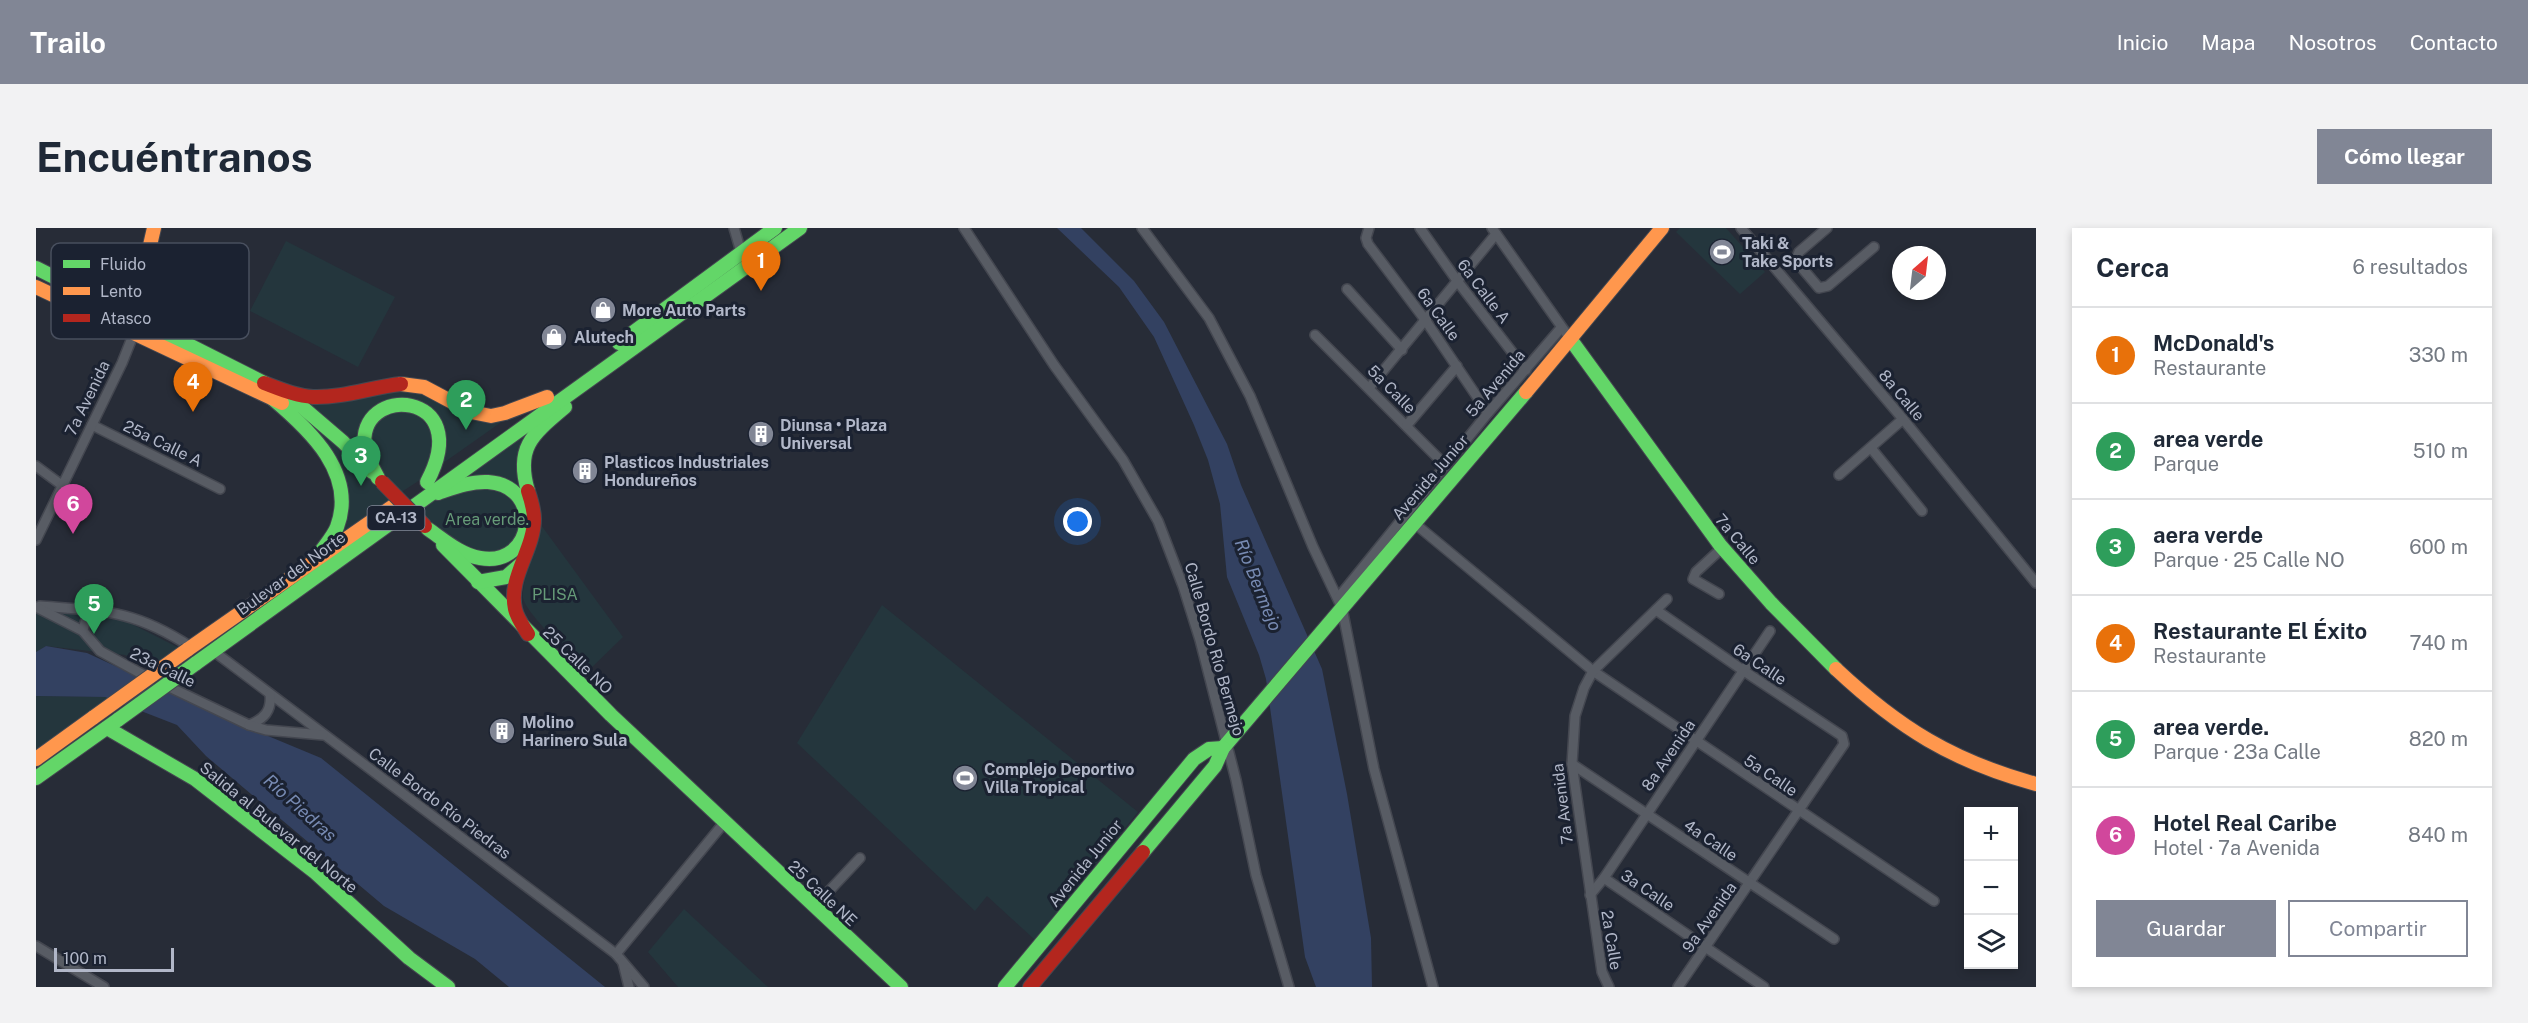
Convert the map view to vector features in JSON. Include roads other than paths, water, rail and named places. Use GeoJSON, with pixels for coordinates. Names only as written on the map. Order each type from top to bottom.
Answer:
{"type":"FeatureCollection","features":[{"type":"Feature","properties":{"kind":"main road","name":"7a Avenida"},"geometry":{"type":"LineString","coordinates":[[151,243],[154,228]]}},
{"type":"Feature","properties":{"kind":"main road","name":"Bulevar del Norte"},"geometry":{"type":"LineString","coordinates":[[36,759],[547,397],[776,228]]}},
{"type":"Feature","properties":{"kind":"main road","name":"Bulevar del Norte"},"geometry":{"type":"LineString","coordinates":[[36,778],[800,228]]}},
{"type":"Feature","properties":{"kind":"main road","name":"Avenida Junior"},"geometry":{"type":"LineString","coordinates":[[1030,987],[1215,766],[1228,744],[1337,608],[1571,340],[1662,228]]}},
{"type":"Feature","properties":{"kind":"main road"},"geometry":{"type":"LineString","coordinates":[[36,268],[51,275]]}},
{"type":"Feature","properties":{"kind":"main road"},"geometry":{"type":"LineString","coordinates":[[36,287],[51,294]]}},
{"type":"Feature","properties":{"kind":"main road"},"geometry":{"type":"LineString","coordinates":[[147,339],[312,416]]}},
{"type":"Feature","properties":{"kind":"main road"},"geometry":{"type":"LineString","coordinates":[[179,339],[264,383],[301,406],[312,416]]}},
{"type":"Feature","properties":{"kind":"main road","name":"7a Calle"},"geometry":{"type":"LineString","coordinates":[[1571,340],[1674,486],[1722,548],[1807,640],[1887,713],[1925,740],[1968,762],[2036,784]]}},
{"type":"Feature","properties":{"kind":"main road"},"geometry":{"type":"LineString","coordinates":[[528,634],[515,612],[513,598],[521,564],[530,542],[534,519],[524,477],[525,448],[536,433],[577,397],[597,372]]}},
{"type":"Feature","properties":{"kind":"main road"},"geometry":{"type":"LineString","coordinates":[[264,383],[312,397],[416,385],[469,411],[487,416],[502,415],[527,402],[547,397]]}},
{"type":"Feature","properties":{"kind":"main road"},"geometry":{"type":"LineString","coordinates":[[273,399],[297,418],[320,442],[331,458],[340,478],[343,492],[341,518],[336,530],[329,543],[308,565]]}},
{"type":"Feature","properties":{"kind":"main road"},"geometry":{"type":"LineString","coordinates":[[380,480],[365,445],[370,422],[379,411],[391,403],[405,403],[427,413],[441,438],[438,460],[427,482]]}},
{"type":"Feature","properties":{"kind":"main road","name":"25 Calle NO"},"geometry":{"type":"LineString","coordinates":[[312,416],[343,442],[528,634],[723,824]]}},
{"type":"Feature","properties":{"kind":"main road"},"geometry":{"type":"LineString","coordinates":[[423,498],[460,486],[490,482],[503,484],[518,495],[526,508],[528,523],[525,536],[519,546],[491,560],[475,557],[458,549],[426,527]]}},
{"type":"Feature","properties":{"kind":"main road"},"geometry":{"type":"LineString","coordinates":[[478,582],[506,577],[521,564]]}},
{"type":"Feature","properties":{"kind":"main road","name":"Salida al Bulevar del Norte"},"geometry":{"type":"LineString","coordinates":[[107,728],[195,779],[316,873],[409,958],[448,987]]}},
{"type":"Feature","properties":{"kind":"main road","name":"Avenida Junior"},"geometry":{"type":"LineString","coordinates":[[1005,987],[1194,759],[1209,749],[1228,744]]}},
{"type":"Feature","properties":{"kind":"main road","name":"25 Calle NE"},"geometry":{"type":"LineString","coordinates":[[723,824],[901,987]]}},
{"type":"Feature","properties":{"kind":"street"},"geometry":{"type":"LineString","coordinates":[[734,228],[741,252]]}},
{"type":"Feature","properties":{"kind":"street","name":"Calle Bordo Río Bermejo"},"geometry":{"type":"LineString","coordinates":[[964,228],[1054,365],[1123,460],[1158,521],[1183,586],[1228,744],[1256,875],[1289,987]]}},
{"type":"Feature","properties":{"kind":"street"},"geometry":{"type":"LineString","coordinates":[[1142,228],[1209,318],[1250,396],[1337,608],[1374,769],[1433,987]]}},
{"type":"Feature","properties":{"kind":"street","name":"6a Calle A"},"geometry":{"type":"LineString","coordinates":[[1420,228],[1458,282],[1526,370]]}},
{"type":"Feature","properties":{"kind":"street","name":"8a Calle"},"geometry":{"type":"LineString","coordinates":[[1741,228],[1903,419],[2036,583]]}},
{"type":"Feature","properties":{"kind":"street"},"geometry":{"type":"LineString","coordinates":[[1827,228],[1799,252],[1797,260],[1819,288],[1825,288],[1874,247]]}},
{"type":"Feature","properties":{"kind":"street","name":"6a Calle"},"geometry":{"type":"LineString","coordinates":[[1368,231],[1368,244],[1426,321],[1488,413]]}},
{"type":"Feature","properties":{"kind":"street"},"geometry":{"type":"LineString","coordinates":[[1370,388],[1458,282],[1494,231]]}},
{"type":"Feature","properties":{"kind":"street","name":"7a Calle"},"geometry":{"type":"LineString","coordinates":[[1494,231],[1571,340]]}},
{"type":"Feature","properties":{"kind":"street"},"geometry":{"type":"LineString","coordinates":[[1786,281],[1802,268]]}},
{"type":"Feature","properties":{"kind":"street"},"geometry":{"type":"LineString","coordinates":[[1347,289],[1402,350]]}},
{"type":"Feature","properties":{"kind":"street","name":"5a Avenida"},"geometry":{"type":"LineString","coordinates":[[1337,608],[1488,413],[1561,328]]}},
{"type":"Feature","properties":{"kind":"street","name":"5a Calle"},"geometry":{"type":"LineString","coordinates":[[1315,335],[1446,466]]}},
{"type":"Feature","properties":{"kind":"street","name":"7a Avenida"},"geometry":{"type":"LineString","coordinates":[[36,540],[131,339]]}},
{"type":"Feature","properties":{"kind":"street"},"geometry":{"type":"LineString","coordinates":[[1407,425],[1457,366]]}},
{"type":"Feature","properties":{"kind":"street"},"geometry":{"type":"LineString","coordinates":[[1839,475],[1903,419]]}},
{"type":"Feature","properties":{"kind":"street","name":"25a Calle A"},"geometry":{"type":"LineString","coordinates":[[92,425],[220,489]]}},
{"type":"Feature","properties":{"kind":"street"},"geometry":{"type":"LineString","coordinates":[[1871,448],[1922,511]]}},
{"type":"Feature","properties":{"kind":"street"},"geometry":{"type":"LineString","coordinates":[[36,466],[63,486]]}},
{"type":"Feature","properties":{"kind":"street","name":"5a Calle"},"geometry":{"type":"LineString","coordinates":[[1413,522],[1593,671],[1695,742],[1934,901]]}},
{"type":"Feature","properties":{"kind":"street"},"geometry":{"type":"LineString","coordinates":[[1719,594],[1693,579],[1696,572],[1722,548]]}},
{"type":"Feature","properties":{"kind":"street","name":"7a Avenida"},"geometry":{"type":"LineString","coordinates":[[1590,895],[1572,764],[1575,716],[1584,688],[1593,671],[1667,599]]}},
{"type":"Feature","properties":{"kind":"street","name":"23a Calle"},"geometry":{"type":"LineString","coordinates":[[36,607],[98,610],[130,616],[151,624],[189,649]]}},
{"type":"Feature","properties":{"kind":"street","name":"23a Calle"},"geometry":{"type":"LineString","coordinates":[[36,607],[83,630],[100,651],[124,665],[249,725],[266,730],[325,736]]}},
{"type":"Feature","properties":{"kind":"street"},"geometry":{"type":"LineString","coordinates":[[83,630],[85,622],[98,610]]}},
{"type":"Feature","properties":{"kind":"street","name":"6a Calle"},"geometry":{"type":"LineString","coordinates":[[1656,610],[1842,736],[1844,744]]}},
{"type":"Feature","properties":{"kind":"street","name":"8a Avenida"},"geometry":{"type":"LineString","coordinates":[[1590,895],[1604,878],[1770,631]]}},
{"type":"Feature","properties":{"kind":"street","name":"Calle Bordo Río Piedras"},"geometry":{"type":"LineString","coordinates":[[212,650],[619,958],[644,987]]}},
{"type":"Feature","properties":{"kind":"street"},"geometry":{"type":"LineString","coordinates":[[249,725],[262,719],[270,709],[270,694]]}},
{"type":"Feature","properties":{"kind":"street","name":"9a Avenida"},"geometry":{"type":"LineString","coordinates":[[1678,987],[1844,744]]}},
{"type":"Feature","properties":{"kind":"street","name":"4a Calle"},"geometry":{"type":"LineString","coordinates":[[1572,764],[1834,939]]}},
{"type":"Feature","properties":{"kind":"street"},"geometry":{"type":"LineString","coordinates":[[629,987],[619,958],[723,824]]}},
{"type":"Feature","properties":{"kind":"street"},"geometry":{"type":"LineString","coordinates":[[814,907],[860,858]]}},
{"type":"Feature","properties":{"kind":"street","name":"3a Calle"},"geometry":{"type":"LineString","coordinates":[[1604,878],[1764,987]]}},
{"type":"Feature","properties":{"kind":"street","name":"2a Calle"},"geometry":{"type":"LineString","coordinates":[[1590,895],[1602,972],[1610,987]]}},
{"type":"Feature","properties":{"kind":"street"},"geometry":{"type":"LineString","coordinates":[[36,946],[104,987]]}},
{"type":"Feature","properties":{"kind":"water","name":"Río Bermejo"},"geometry":{"type":"Polygon","coordinates":[[[1057,228],[1081,228],[1134,281],[1164,322],[1227,444],[1241,485],[1322,669],[1347,794],[1371,938],[1372,987],[1316,987],[1305,957],[1266,679],[1259,655],[1227,577],[1220,504],[1208,460],[1154,337],[1119,287],[1057,228]]]}},
{"type":"Feature","properties":{"kind":"water","name":"Río Piedras"},"geometry":{"type":"Polygon","coordinates":[[[46,646],[87,653],[256,731],[321,758],[605,987],[509,987],[475,959],[384,906],[206,756],[177,725],[105,697],[36,696],[36,652],[46,646]]]}},
{"type":"Feature","properties":{"kind":"place","name":"Taki & Take Sports"},"geometry":{"type":"Point","coordinates":[1722,252]}},
{"type":"Feature","properties":{"kind":"place","name":"McDonald's"},"geometry":{"type":"Point","coordinates":[761,291]}},
{"type":"Feature","properties":{"kind":"place","name":"More Auto Parts"},"geometry":{"type":"Point","coordinates":[603,310]}},
{"type":"Feature","properties":{"kind":"place","name":"Alutech"},"geometry":{"type":"Point","coordinates":[554,337]}},
{"type":"Feature","properties":{"kind":"place","name":"Restaurante El Éxito"},"geometry":{"type":"Point","coordinates":[193,412]}},
{"type":"Feature","properties":{"kind":"place","name":"area verde"},"geometry":{"type":"Point","coordinates":[466,430]}},
{"type":"Feature","properties":{"kind":"place","name":"Diunsa • Plaza Universal"},"geometry":{"type":"Point","coordinates":[761,434]}},
{"type":"Feature","properties":{"kind":"place","name":"Plasticos Industriales Hondureños"},"geometry":{"type":"Point","coordinates":[585,471]}},
{"type":"Feature","properties":{"kind":"place","name":"aera verde"},"geometry":{"type":"Point","coordinates":[361,486]}},
{"type":"Feature","properties":{"kind":"place","name":"Hotel Real Caribe"},"geometry":{"type":"Point","coordinates":[73,534]}},
{"type":"Feature","properties":{"kind":"place","name":"area verde."},"geometry":{"type":"Point","coordinates":[94,634]}},
{"type":"Feature","properties":{"kind":"place","name":"Molino Harinero Sula"},"geometry":{"type":"Point","coordinates":[502,731]}},
{"type":"Feature","properties":{"kind":"place","name":"Complejo Deportivo Villa Tropical"},"geometry":{"type":"Point","coordinates":[965,778]}},
{"type":"Feature","properties":{"kind":"park label","name":"Area verde."},"geometry":{"type":"Point","coordinates":[487,519]}},
{"type":"Feature","properties":{"kind":"park label","name":"PLISA"},"geometry":{"type":"Point","coordinates":[555,594]}}]}
